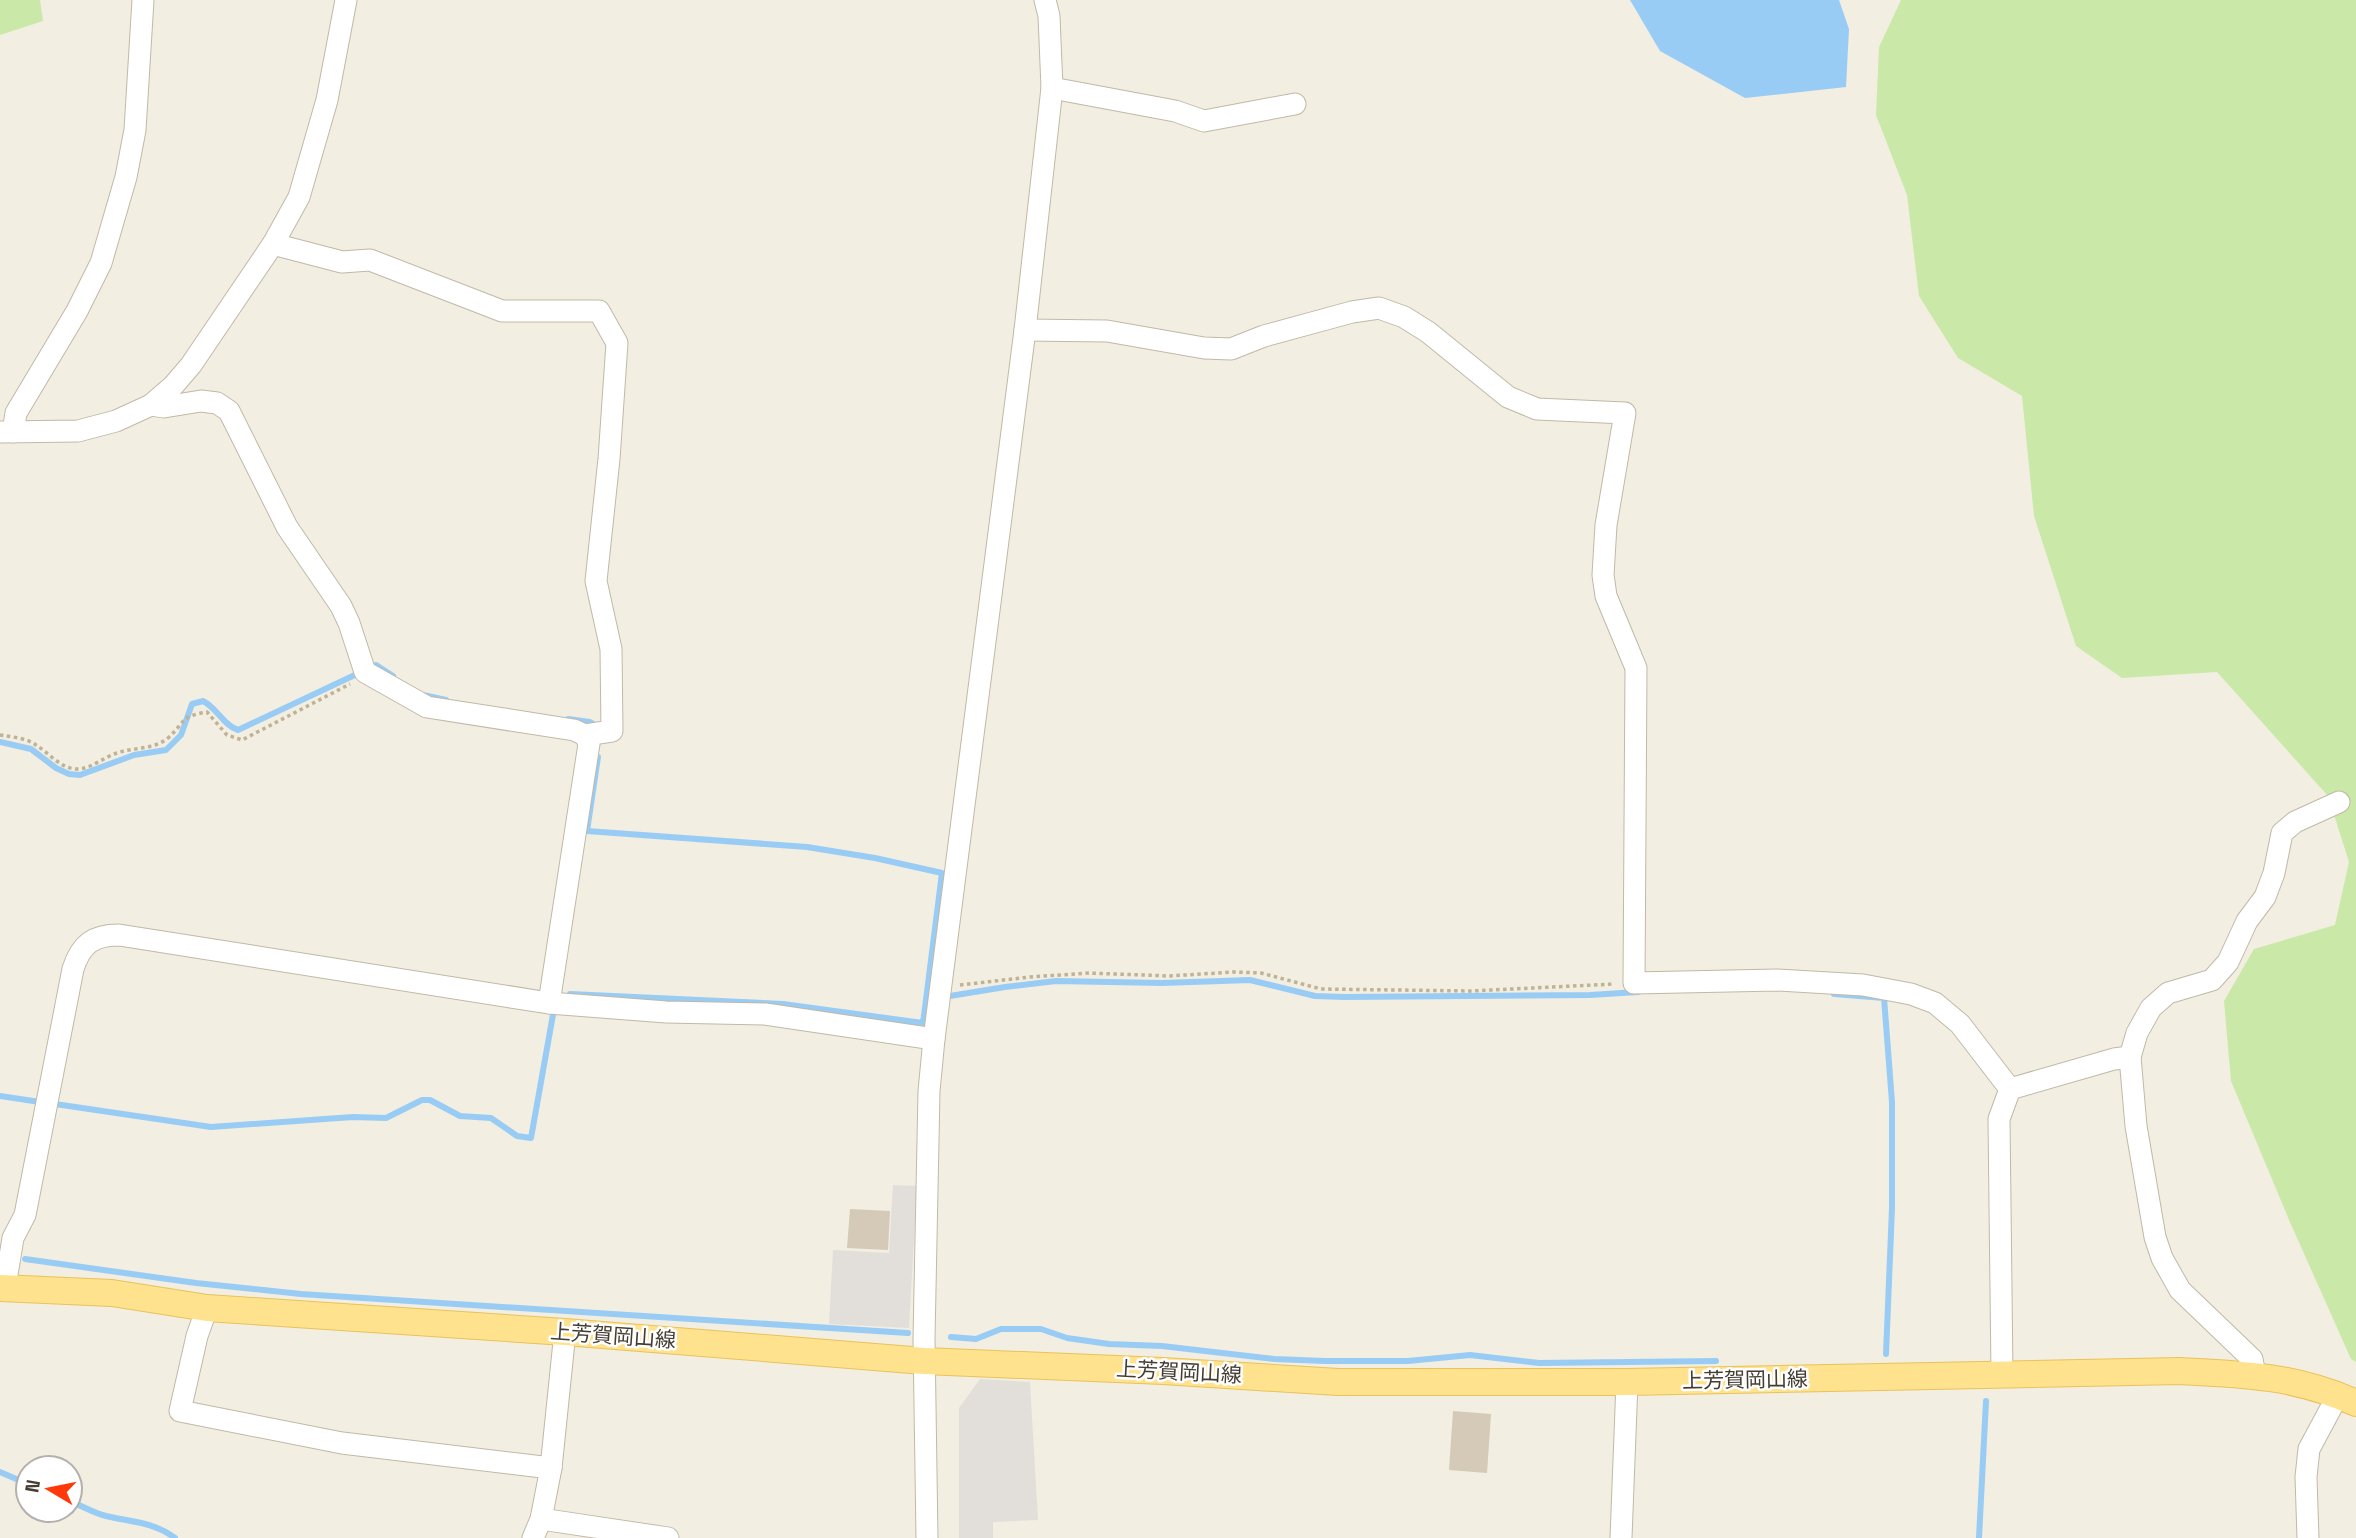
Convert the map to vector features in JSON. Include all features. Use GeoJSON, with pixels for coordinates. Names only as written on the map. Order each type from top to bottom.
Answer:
{"type":"FeatureCollection","features":[{"type":"Feature","properties":{"kind":"main road","name":"上芳賀岡山線"},"geometry":{"type":"LineString","coordinates":[[2,1287],[112,1293],[207,1308],[924,1360],[1338,1382],[1627,1382],[2180,1371],[2255,1374],[2304,1383],[2347,1399]]}},
{"type":"Feature","properties":{"kind":"street"},"geometry":{"type":"LineString","coordinates":[[143,0],[135,130],[126,177],[101,263],[7,432],[78,431],[116,421],[150,405],[173,386],[191,365],[273,244],[299,197],[327,100],[346,0]]}},
{"type":"Feature","properties":{"kind":"street"},"geometry":{"type":"LineString","coordinates":[[927,1538],[924,1360],[929,1091],[1025,330],[1052,88],[1049,16],[1045,0]]}},
{"type":"Feature","properties":{"kind":"street"},"geometry":{"type":"LineString","coordinates":[[1052,88],[1175,111],[1204,121],[1295,104]]}},
{"type":"Feature","properties":{"kind":"street"},"geometry":{"type":"LineString","coordinates":[[150,405],[164,407],[201,401],[217,403],[229,411],[287,527],[341,606],[365,671],[426,707],[594,734],[612,731],[611,649],[596,581],[609,459],[617,343],[599,311],[502,311],[370,260],[342,262],[273,244]]}},
{"type":"Feature","properties":{"kind":"street"},"geometry":{"type":"LineString","coordinates":[[1025,330],[1107,331],[1204,348],[1231,349],[1264,336],[1339,315],[1379,309],[1404,317],[1427,332],[1508,397],[1537,409],[1625,413],[1605,525],[1603,575],[1606,596],[1636,668],[1634,983],[1777,980],[1863,985],[1910,994],[1935,1003],[1960,1024],[2010,1089]]}},
{"type":"Feature","properties":{"kind":"street"},"geometry":{"type":"LineString","coordinates":[[549,1003],[589,744],[594,734]]}},
{"type":"Feature","properties":{"kind":"street"},"geometry":{"type":"LineString","coordinates":[[2255,1374],[2252,1359],[2180,1290],[2162,1258],[2155,1237],[2136,1126],[2130,1057],[2137,1033],[2151,1008],[2168,993],[2211,980],[2228,962],[2247,920],[2264,897],[2274,873],[2282,833],[2295,822],[2339,802]]}},
{"type":"Feature","properties":{"kind":"street"},"geometry":{"type":"LineString","coordinates":[[2,1287],[13,1238],[25,1215],[73,969],[77,956],[93,938],[119,935],[549,1003],[666,1012],[765,1014],[934,1039]]}},
{"type":"Feature","properties":{"kind":"street"},"geometry":{"type":"LineString","coordinates":[[2010,1089],[2130,1057]]}},
{"type":"Feature","properties":{"kind":"street"},"geometry":{"type":"LineString","coordinates":[[2002,1375],[1999,1119],[2010,1089]]}},
{"type":"Feature","properties":{"kind":"street"},"geometry":{"type":"LineString","coordinates":[[207,1308],[197,1336],[180,1411],[342,1443],[551,1468]]}},
{"type":"Feature","properties":{"kind":"street"},"geometry":{"type":"LineString","coordinates":[[565,1332],[551,1468],[537,1528],[668,1538]]}},
{"type":"Feature","properties":{"kind":"street"},"geometry":{"type":"LineString","coordinates":[[1621,1538],[1627,1382]]}},
{"type":"Feature","properties":{"kind":"street"},"geometry":{"type":"LineString","coordinates":[[2308,1538],[2306,1478],[2309,1449],[2347,1399]]}},
{"type":"Feature","properties":{"kind":"path"},"geometry":{"type":"LineString","coordinates":[[0,735],[35,743],[48,756],[75,769],[84,768],[117,753],[153,747],[169,737],[185,718],[206,712],[227,735],[242,740],[365,671]]}},
{"type":"Feature","properties":{"kind":"path"},"geometry":{"type":"LineString","coordinates":[[941,988],[1089,973],[1169,976],[1261,973],[1321,989],[1471,991],[1634,983]]}},
{"type":"Feature","properties":{"kind":"green space"},"geometry":{"type":"Polygon","coordinates":[[[0,0],[40,0],[43,21],[0,35],[0,0]]]}},
{"type":"Feature","properties":{"kind":"green space"},"geometry":{"type":"Polygon","coordinates":[[[1901,0],[2356,0],[2356,1362],[2351,1359],[2289,1220],[2231,1081],[2224,1001],[2254,949],[2335,925],[2349,862],[2328,796],[2217,672],[2122,678],[2076,646],[2034,516],[2022,396],[1958,358],[1919,296],[1907,195],[1876,115],[1879,47],[1901,0]]]}},
{"type":"Feature","properties":{"kind":"shaded area"},"geometry":{"type":"Polygon","coordinates":[[[893,1185],[917,1186],[909,1328],[829,1324],[833,1250],[889,1253],[893,1185]]]}},
{"type":"Feature","properties":{"kind":"shaded area"},"geometry":{"type":"Polygon","coordinates":[[[980,1379],[1030,1382],[1038,1520],[993,1522],[993,1538],[959,1538],[959,1408],[980,1379]]]}},
{"type":"Feature","properties":{"kind":"water"},"geometry":{"type":"Polygon","coordinates":[[[1630,0],[1839,0],[1849,29],[1846,87],[1745,98],[1660,51],[1630,0]]]}},
{"type":"Feature","properties":{"kind":"building"},"geometry":{"type":"Polygon","coordinates":[[[850,1209],[890,1211],[888,1250],[847,1248],[850,1209]]]}},
{"type":"Feature","properties":{"kind":"building"},"geometry":{"type":"Polygon","coordinates":[[[1453,1411],[1491,1414],[1487,1473],[1449,1470],[1453,1411]]]}},
{"type":"Feature","properties":{"kind":"waterway"},"geometry":{"type":"LineString","coordinates":[[0,742],[31,749],[56,768],[69,774],[80,775],[134,755],[166,750],[181,735],[192,704],[203,701],[238,730],[376,665],[393,676]]}},
{"type":"Feature","properties":{"kind":"waterway"},"geometry":{"type":"LineString","coordinates":[[423,695],[446,700]]}},
{"type":"Feature","properties":{"kind":"waterway"},"geometry":{"type":"LineString","coordinates":[[568,719],[590,722],[597,726]]}},
{"type":"Feature","properties":{"kind":"waterway"},"geometry":{"type":"LineString","coordinates":[[598,757],[587,831],[807,847],[942,873],[929,992]]}},
{"type":"Feature","properties":{"kind":"waterway"},"geometry":{"type":"LineString","coordinates":[[950,996],[1056,981],[1162,983],[1250,980],[1315,996],[1344,997],[1590,995],[1638,992]]}},
{"type":"Feature","properties":{"kind":"waterway"},"geometry":{"type":"LineString","coordinates":[[570,994],[783,1004],[923,1023],[927,992]]}},
{"type":"Feature","properties":{"kind":"waterway"},"geometry":{"type":"LineString","coordinates":[[1834,994],[1884,998],[1892,1102],[1892,1208],[1886,1354]]}},
{"type":"Feature","properties":{"kind":"waterway"},"geometry":{"type":"LineString","coordinates":[[55,1104],[211,1127],[353,1117],[386,1118],[422,1100],[430,1100],[460,1116],[491,1118],[517,1136],[531,1138],[554,1009]]}},
{"type":"Feature","properties":{"kind":"waterway"},"geometry":{"type":"LineString","coordinates":[[0,1096],[40,1102]]}},
{"type":"Feature","properties":{"kind":"waterway"},"geometry":{"type":"LineString","coordinates":[[25,1259],[196,1283],[301,1294],[908,1333]]}},
{"type":"Feature","properties":{"kind":"waterway"},"geometry":{"type":"LineString","coordinates":[[951,1337],[976,1339],[1001,1329],[1041,1329],[1067,1338],[1109,1344],[1162,1346],[1274,1359],[1325,1361],[1408,1361],[1470,1355],[1539,1363],[1716,1361]]}},
{"type":"Feature","properties":{"kind":"waterway"},"geometry":{"type":"LineString","coordinates":[[1979,1538],[1986,1401]]}},
{"type":"Feature","properties":{"kind":"waterway"},"geometry":{"type":"LineString","coordinates":[[0,1472],[14,1478]]}},
{"type":"Feature","properties":{"kind":"waterway"},"geometry":{"type":"LineString","coordinates":[[84,1507],[102,1515],[151,1526],[175,1538]]}}]}
